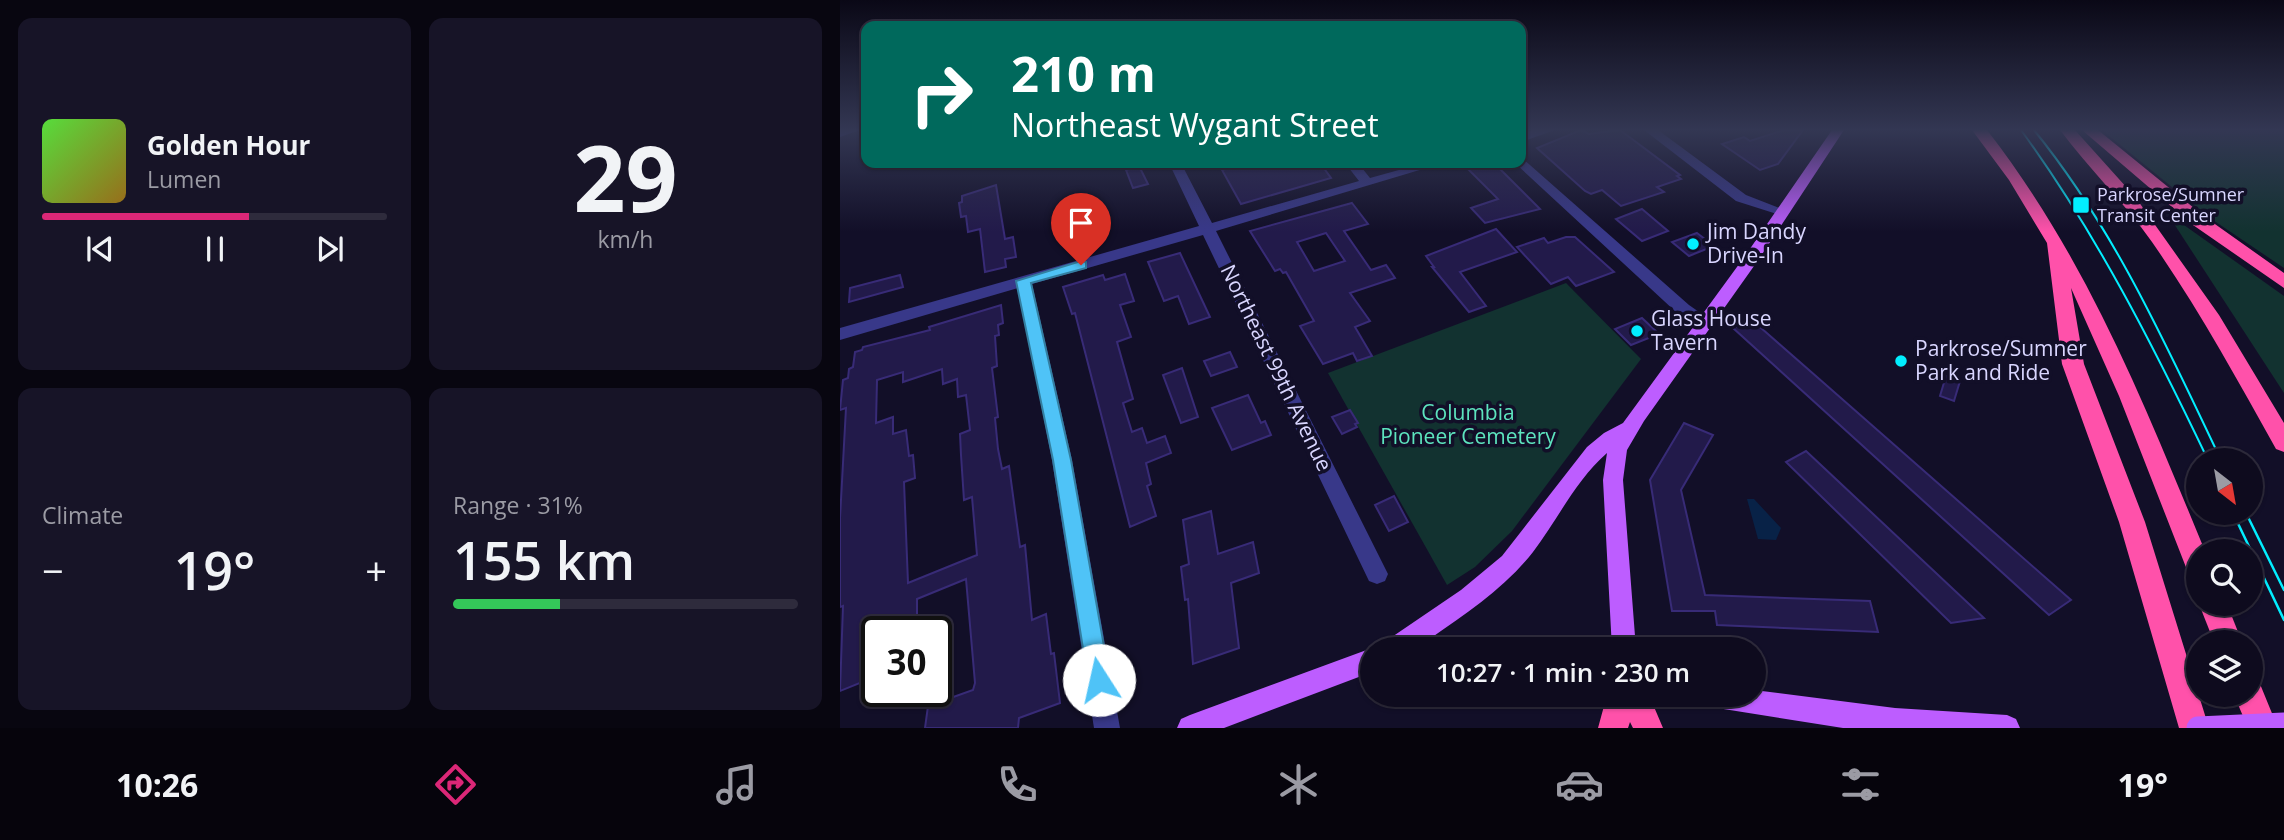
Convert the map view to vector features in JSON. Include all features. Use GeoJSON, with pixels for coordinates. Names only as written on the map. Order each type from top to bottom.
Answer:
{"type":"FeatureCollection","features":[{"type":"Feature","properties":{"kind":"highway"},"geometry":{"type":"LineString","coordinates":[[2005,164],[2089,305],[2186,539]]}},
{"type":"Feature","properties":{"kind":"highway"},"geometry":{"type":"LineString","coordinates":[[2098,164],[2127,196],[2169,253],[2284,443]]}},
{"type":"Feature","properties":{"kind":"highway"},"geometry":{"type":"LineString","coordinates":[[2130,164],[2199,222],[2284,282]]}},
{"type":"Feature","properties":{"kind":"highway"},"geometry":{"type":"LineString","coordinates":[[2055,244],[2073,364],[2132,522],[2196,728]]}},
{"type":"Feature","properties":{"kind":"highway"},"geometry":{"type":"LineString","coordinates":[[1613,728],[1619,707]]}},
{"type":"Feature","properties":{"kind":"highway"},"geometry":{"type":"LineString","coordinates":[[1639,707],[1648,728]]}},
{"type":"Feature","properties":{"kind":"highway"},"geometry":{"type":"LineString","coordinates":[[2254,707],[2263,728]]}},
{"type":"Feature","properties":{"kind":"main road"},"geometry":{"type":"LineString","coordinates":[[1623,637],[1613,470],[1617,450],[1629,428],[1815,164]]}},
{"type":"Feature","properties":{"kind":"main road"},"geometry":{"type":"LineString","coordinates":[[1411,637],[1488,582],[1511,562],[1591,455],[1608,439],[1629,428]]}},
{"type":"Feature","properties":{"kind":"main road"},"geometry":{"type":"LineString","coordinates":[[1191,728],[1360,665]]}},
{"type":"Feature","properties":{"kind":"main road"},"geometry":{"type":"LineString","coordinates":[[1766,704],[1868,719],[2007,728]]}},
{"type":"Feature","properties":{"kind":"main road"},"geometry":{"type":"LineString","coordinates":[[2196,728],[2284,724]]}},
{"type":"Feature","properties":{"kind":"street"},"geometry":{"type":"LineString","coordinates":[[1695,164],[1741,198],[1783,212]]}},
{"type":"Feature","properties":{"kind":"street"},"geometry":{"type":"LineString","coordinates":[[1526,166],[1683,309],[1704,321]]}},
{"type":"Feature","properties":{"kind":"street","name":"Northeast 99th Avenue"},"geometry":{"type":"LineString","coordinates":[[1177,168],[1377,574]]}},
{"type":"Feature","properties":{"kind":"street"},"geometry":{"type":"LineString","coordinates":[[1354,168],[1367,183]]}},
{"type":"Feature","properties":{"kind":"street"},"geometry":{"type":"LineString","coordinates":[[840,334],[1420,168]]}},
{"type":"Feature","properties":{"kind":"street"},"geometry":{"type":"LineString","coordinates":[[1024,281],[1062,460],[1107,728]]}},
{"type":"Feature","properties":{"kind":"green space"},"geometry":{"type":"Polygon","coordinates":[[[2144,164],[2284,164],[2284,268],[2210,218],[2144,164]]]}},
{"type":"Feature","properties":{"kind":"green space"},"geometry":{"type":"Polygon","coordinates":[[[2167,213],[2284,296],[2284,393],[2167,213]]]}},
{"type":"Feature","properties":{"kind":"green space","name":"Columbia Pioneer Cemetery"},"geometry":{"type":"Polygon","coordinates":[[[1566,283],[1641,359],[1512,531],[1475,567],[1447,585],[1328,373],[1566,283]]]}},
{"type":"Feature","properties":{"kind":"water"},"geometry":{"type":"Polygon","coordinates":[[[1747,499],[1754,499],[1781,528],[1776,540],[1758,539],[1747,499]]]}},
{"type":"Feature","properties":{"kind":"building"},"geometry":{"type":"Polygon","coordinates":[[[1555,164],[1665,164],[1680,175],[1677,176],[1681,179],[1657,187],[1664,192],[1621,206],[1602,190],[1591,194],[1555,164]]]}},
{"type":"Feature","properties":{"kind":"building"},"geometry":{"type":"Polygon","coordinates":[[[1751,164],[1778,164],[1778,164],[1760,170],[1751,164]]]}},
{"type":"Feature","properties":{"kind":"building"},"geometry":{"type":"Polygon","coordinates":[[[1140,168],[1148,184],[1133,188],[1126,170],[1140,168]]]}},
{"type":"Feature","properties":{"kind":"building"},"geometry":{"type":"Polygon","coordinates":[[[1324,168],[1331,178],[1241,204],[1222,170],[1324,168]]]}},
{"type":"Feature","properties":{"kind":"building"},"geometry":{"type":"Polygon","coordinates":[[[1467,168],[1499,168],[1540,209],[1485,223],[1471,208],[1498,199],[1467,168]]]}},
{"type":"Feature","properties":{"kind":"building"},"geometry":{"type":"Polygon","coordinates":[[[996,185],[1005,239],[1013,237],[1016,257],[1005,259],[1006,267],[985,272],[980,229],[968,232],[966,216],[961,217],[959,203],[962,202],[962,196],[996,185]]]}},
{"type":"Feature","properties":{"kind":"building"},"geometry":{"type":"Polygon","coordinates":[[[1352,203],[1368,224],[1344,231],[1371,270],[1386,265],[1395,278],[1350,293],[1370,321],[1355,327],[1372,356],[1357,361],[1353,353],[1323,364],[1300,326],[1314,321],[1286,272],[1283,273],[1280,269],[1275,271],[1250,231],[1352,203]],[[1326,233],[1297,242],[1314,271],[1345,261],[1326,233]]]}},
{"type":"Feature","properties":{"kind":"building"},"geometry":{"type":"Polygon","coordinates":[[[1642,209],[1668,231],[1642,241],[1616,219],[1642,209]]]}},
{"type":"Feature","properties":{"kind":"building"},"geometry":{"type":"Polygon","coordinates":[[[1496,229],[1517,252],[1460,272],[1486,306],[1469,312],[1426,256],[1496,229]]]}},
{"type":"Feature","properties":{"kind":"building","name":"Jim Dandy Drive-In"},"geometry":{"type":"Polygon","coordinates":[[[1697,233],[1714,246],[1689,256],[1672,242],[1697,233]]]}},
{"type":"Feature","properties":{"kind":"building"},"geometry":{"type":"Polygon","coordinates":[[[1575,237],[1614,272],[1576,286],[1568,277],[1551,284],[1517,247],[1544,238],[1548,243],[1575,237]]]}},
{"type":"Feature","properties":{"kind":"building"},"geometry":{"type":"Polygon","coordinates":[[[1180,253],[1210,317],[1189,324],[1178,296],[1164,301],[1148,262],[1180,253]]]}},
{"type":"Feature","properties":{"kind":"building"},"geometry":{"type":"Polygon","coordinates":[[[1125,274],[1134,301],[1120,305],[1131,337],[1117,342],[1133,399],[1123,403],[1132,432],[1142,428],[1147,443],[1165,436],[1171,453],[1146,463],[1151,484],[1147,486],[1156,516],[1130,527],[1075,313],[1072,314],[1063,287],[1103,275],[1105,280],[1125,274]]]}},
{"type":"Feature","properties":{"kind":"building"},"geometry":{"type":"Polygon","coordinates":[[[900,275],[903,287],[849,302],[850,288],[900,275]]]}},
{"type":"Feature","properties":{"kind":"building"},"geometry":{"type":"Polygon","coordinates":[[[1001,305],[1003,323],[998,325],[999,335],[995,336],[997,366],[992,368],[998,417],[995,418],[998,449],[1002,469],[1009,466],[1020,547],[1025,545],[1032,620],[1046,614],[1060,703],[1019,718],[1018,728],[925,728],[928,707],[952,707],[952,697],[973,690],[975,683],[966,579],[917,599],[917,616],[861,616],[861,682],[840,691],[843,606],[840,607],[840,518],[846,408],[840,410],[843,380],[848,378],[849,369],[853,367],[855,352],[863,347],[930,330],[929,327],[1001,305]],[[942,369],[903,382],[903,372],[877,380],[876,423],[893,417],[893,434],[906,430],[909,456],[913,455],[915,478],[904,482],[908,583],[977,555],[972,497],[964,500],[960,434],[970,430],[966,395],[958,397],[957,379],[943,384],[942,369]]]}},
{"type":"Feature","properties":{"kind":"building","name":"Glass House Tavern"},"geometry":{"type":"Polygon","coordinates":[[[1642,318],[1659,334],[1631,345],[1615,329],[1642,318]]]}},
{"type":"Feature","properties":{"kind":"building"},"geometry":{"type":"Polygon","coordinates":[[[1752,320],[2071,600],[2049,615],[1733,328],[1752,320]]]}},
{"type":"Feature","properties":{"kind":"building"},"geometry":{"type":"Polygon","coordinates":[[[1230,352],[1237,367],[1211,376],[1204,361],[1230,352]]]}},
{"type":"Feature","properties":{"kind":"building"},"geometry":{"type":"Polygon","coordinates":[[[1182,368],[1198,417],[1181,423],[1163,375],[1182,368]]]}},
{"type":"Feature","properties":{"kind":"building"},"geometry":{"type":"Polygon","coordinates":[[[1946,376],[1960,381],[1954,401],[1940,396],[1946,376]]]}},
{"type":"Feature","properties":{"kind":"building"},"geometry":{"type":"Polygon","coordinates":[[[1248,395],[1261,423],[1265,421],[1271,435],[1232,450],[1212,408],[1248,395]]]}},
{"type":"Feature","properties":{"kind":"building"},"geometry":{"type":"Polygon","coordinates":[[[1350,410],[1358,423],[1355,424],[1357,427],[1342,434],[1332,417],[1350,410]]]}},
{"type":"Feature","properties":{"kind":"building"},"geometry":{"type":"Polygon","coordinates":[[[1684,423],[1713,435],[1681,490],[1705,595],[1870,601],[1878,632],[1717,625],[1715,611],[1672,611],[1650,480],[1684,423]]]}},
{"type":"Feature","properties":{"kind":"building"},"geometry":{"type":"Polygon","coordinates":[[[1806,451],[1984,618],[1951,623],[1786,462],[1806,451]]]}},
{"type":"Feature","properties":{"kind":"building"},"geometry":{"type":"Polygon","coordinates":[[[1394,496],[1408,522],[1389,531],[1375,505],[1394,496]]]}},
{"type":"Feature","properties":{"kind":"building"},"geometry":{"type":"Polygon","coordinates":[[[1211,511],[1218,554],[1253,542],[1259,573],[1231,583],[1239,648],[1193,664],[1188,599],[1185,600],[1181,567],[1189,564],[1183,520],[1211,511]]]}},
{"type":"Feature","properties":{"kind":"tram line"},"geometry":{"type":"LineString","coordinates":[[2045,164],[2122,290],[2202,448]]}},
{"type":"Feature","properties":{"kind":"tram line"},"geometry":{"type":"LineString","coordinates":[[2060,164],[2090,208],[2137,289],[2215,448]]}},
{"type":"Feature","properties":{"kind":"tram line"},"geometry":{"type":"LineString","coordinates":[[2239,525],[2284,620]]}},
{"type":"Feature","properties":{"kind":"tram line"},"geometry":{"type":"LineString","coordinates":[[2252,525],[2284,590]]}},
{"type":"Feature","properties":{"kind":"place","name":"Parkrose/Sumner Transit Center"},"geometry":{"type":"Point","coordinates":[2081,205]}},
{"type":"Feature","properties":{"kind":"place","name":"Jim Dandy Drive-In"},"geometry":{"type":"Point","coordinates":[1693,244]}},
{"type":"Feature","properties":{"kind":"place","name":"Glass House Tavern"},"geometry":{"type":"Point","coordinates":[1637,331]}},
{"type":"Feature","properties":{"kind":"place","name":"Parkrose/Sumner Park and Ride"},"geometry":{"type":"Point","coordinates":[1901,361]}},
{"type":"Feature","properties":{"kind":"route"},"geometry":{"type":"LineString","coordinates":[[1081,265],[1024,281],[1062,460],[1099,680]]}}]}
